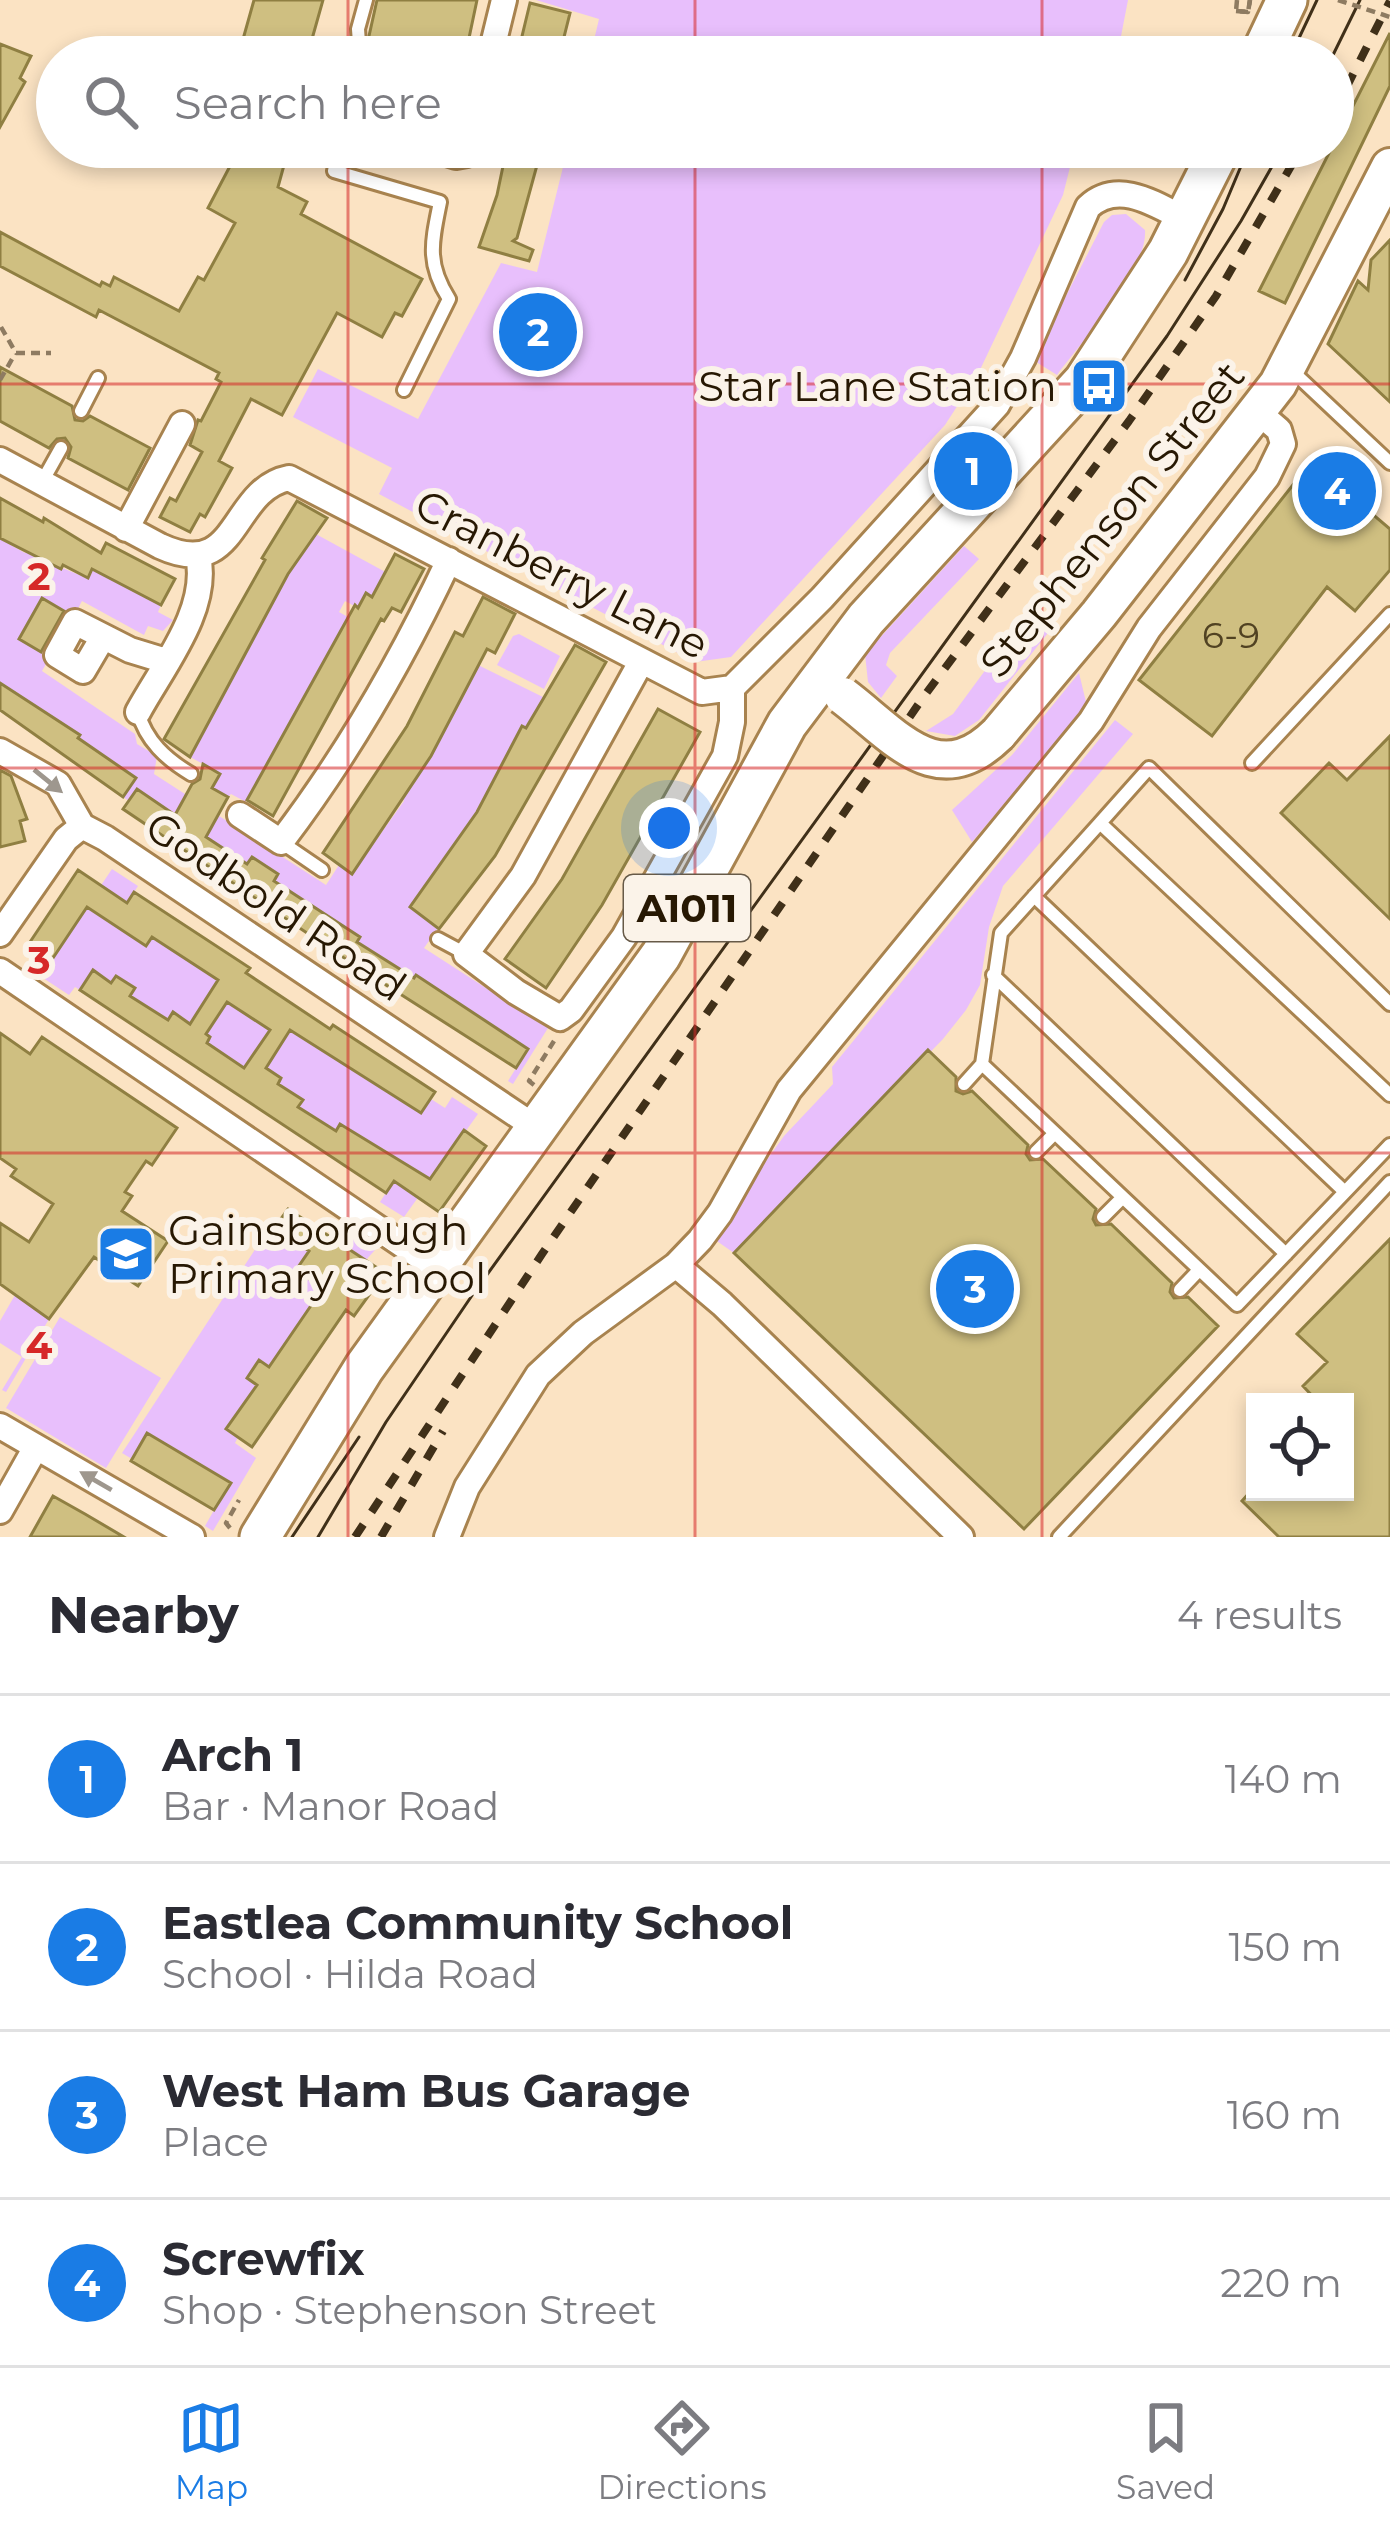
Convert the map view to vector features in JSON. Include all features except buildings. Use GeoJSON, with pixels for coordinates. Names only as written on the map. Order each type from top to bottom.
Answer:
{"type":"FeatureCollection","features":[{"type":"Feature","properties":{"kind":"main road"},"geometry":{"type":"LineString","coordinates":[[1270,36],[1287,0]]}},
{"type":"Feature","properties":{"kind":"main road","name":"Stephenson Street"},"geometry":{"type":"LineString","coordinates":[[832,687],[931,759],[969,758],[998,734],[1289,368],[1390,167]]}},
{"type":"Feature","properties":{"kind":"main road","name":"A1011"},"geometry":{"type":"LineString","coordinates":[[245,1533],[438,1269],[542,1110],[661,955],[769,754],[832,687],[898,583],[1075,393],[1144,292],[1211,168]]}},
{"type":"Feature","properties":{"kind":"street"},"geometry":{"type":"LineString","coordinates":[[495,36],[504,0]]}},
{"type":"Feature","properties":{"kind":"street","name":"Cranberry Lane"},"geometry":{"type":"LineString","coordinates":[[198,556],[221,546],[252,500],[273,481],[289,478],[701,692],[732,688],[822,598],[997,405],[1023,358],[1088,207],[1101,195],[1117,193],[1186,220]]}},
{"type":"Feature","properties":{"kind":"street"},"geometry":{"type":"LineString","coordinates":[[447,1537],[467,1486],[538,1375],[583,1333],[676,1265],[720,1214],[789,1090],[1091,721],[1149,628],[1267,477],[1283,444],[1279,430],[1258,412]]}},
{"type":"Feature","properties":{"kind":"street"},"geometry":{"type":"LineString","coordinates":[[126,529],[182,424]]}},
{"type":"Feature","properties":{"kind":"street"},"geometry":{"type":"LineString","coordinates":[[0,460],[178,555],[198,556],[202,576],[198,601],[138,712]]}},
{"type":"Feature","properties":{"kind":"street"},"geometry":{"type":"LineString","coordinates":[[240,814],[281,842],[341,763],[449,560]]}},
{"type":"Feature","properties":{"kind":"street"},"geometry":{"type":"LineString","coordinates":[[103,638],[166,662]]}},
{"type":"Feature","properties":{"kind":"street"},"geometry":{"type":"LineString","coordinates":[[641,662],[523,876],[466,953],[516,992],[560,1018],[571,1010],[624,937],[725,756],[732,688]]}},
{"type":"Feature","properties":{"kind":"street"},"geometry":{"type":"LineString","coordinates":[[0,751],[58,784],[82,826]]}},
{"type":"Feature","properties":{"kind":"street","name":"Godbold Road"},"geometry":{"type":"LineString","coordinates":[[0,934],[66,838],[82,826],[542,1110]]}},
{"type":"Feature","properties":{"kind":"street"},"geometry":{"type":"LineString","coordinates":[[0,970],[438,1269]]}},
{"type":"Feature","properties":{"kind":"street"},"geometry":{"type":"LineString","coordinates":[[676,1265],[714,1311],[961,1537]]}},
{"type":"Feature","properties":{"kind":"street"},"geometry":{"type":"LineString","coordinates":[[0,1426],[192,1537]]}},
{"type":"Feature","properties":{"kind":"street"},"geometry":{"type":"LineString","coordinates":[[0,1510],[36,1447]]}},
{"type":"Feature","properties":{"kind":"lane"},"geometry":{"type":"LineString","coordinates":[[358,36],[366,0]]}},
{"type":"Feature","properties":{"kind":"lane"},"geometry":{"type":"LineString","coordinates":[[335,168],[440,202],[432,242],[434,276],[449,299],[404,390]]}},
{"type":"Feature","properties":{"kind":"lane"},"geometry":{"type":"LineString","coordinates":[[1289,368],[1390,463]]}},
{"type":"Feature","properties":{"kind":"lane"},"geometry":{"type":"LineString","coordinates":[[82,411],[98,379]]}},
{"type":"Feature","properties":{"kind":"lane"},"geometry":{"type":"LineString","coordinates":[[41,483],[62,448]]}},
{"type":"Feature","properties":{"kind":"lane"},"geometry":{"type":"LineString","coordinates":[[1252,763],[1390,614]]}},
{"type":"Feature","properties":{"kind":"lane"},"geometry":{"type":"LineString","coordinates":[[138,712],[144,733],[174,764],[191,774]]}},
{"type":"Feature","properties":{"kind":"lane"},"geometry":{"type":"LineString","coordinates":[[964,1084],[982,1064],[1001,933],[1149,768],[1390,1004]]}},
{"type":"Feature","properties":{"kind":"lane"},"geometry":{"type":"LineString","coordinates":[[1100,823],[1390,1095]]}},
{"type":"Feature","properties":{"kind":"lane"},"geometry":{"type":"LineString","coordinates":[[281,842],[322,870]]}},
{"type":"Feature","properties":{"kind":"lane"},"geometry":{"type":"LineString","coordinates":[[1034,896],[1345,1192]]}},
{"type":"Feature","properties":{"kind":"lane"},"geometry":{"type":"LineString","coordinates":[[438,939],[466,953]]}},
{"type":"Feature","properties":{"kind":"lane"},"geometry":{"type":"LineString","coordinates":[[993,975],[1286,1254]]}},
{"type":"Feature","properties":{"kind":"lane"},"geometry":{"type":"LineString","coordinates":[[982,1064],[1237,1305],[1390,1145]]}},
{"type":"Feature","properties":{"kind":"lane"},"geometry":{"type":"LineString","coordinates":[[1036,1152],[1054,1134]]}},
{"type":"Feature","properties":{"kind":"lane"},"geometry":{"type":"LineString","coordinates":[[1059,1537],[1390,1182]]}},
{"type":"Feature","properties":{"kind":"lane"},"geometry":{"type":"LineString","coordinates":[[1103,1217],[1122,1198]]}},
{"type":"Feature","properties":{"kind":"lane"},"geometry":{"type":"LineString","coordinates":[[1180,1290],[1199,1270]]}},
{"type":"Feature","properties":{"kind":"path"},"geometry":{"type":"LineString","coordinates":[[1248,12],[1236,11],[1237,0],[1236,11],[1248,12],[1250,0]]}},
{"type":"Feature","properties":{"kind":"path"},"geometry":{"type":"LineString","coordinates":[[1338,0],[1390,17]]}},
{"type":"Feature","properties":{"kind":"path"},"geometry":{"type":"LineString","coordinates":[[1,326],[16,352]]}},
{"type":"Feature","properties":{"kind":"path"},"geometry":{"type":"LineString","coordinates":[[16,352],[51,353]]}},
{"type":"Feature","properties":{"kind":"path"},"geometry":{"type":"LineString","coordinates":[[0,380],[16,352]]}},
{"type":"Feature","properties":{"kind":"path"},"geometry":{"type":"LineString","coordinates":[[542,1110],[529,1082],[556,1037],[560,1018]]}},
{"type":"Feature","properties":{"kind":"path"},"geometry":{"type":"LineString","coordinates":[[239,1500],[226,1523],[245,1533]]}},
{"type":"Feature","properties":{"kind":"shaded area"},"geometry":{"type":"Polygon","coordinates":[[[536,0],[1128,0],[1121,36],[595,36],[599,19],[536,0]]]}},
{"type":"Feature","properties":{"kind":"shaded area"},"geometry":{"type":"Polygon","coordinates":[[[563,168],[1070,168],[1063,195],[978,374],[945,425],[731,657],[695,662],[379,494],[392,468],[293,417],[318,369],[418,419],[501,263],[537,272],[563,168]]]}},
{"type":"Feature","properties":{"kind":"shaded area"},"geometry":{"type":"Polygon","coordinates":[[[1126,214],[1145,230],[1136,265],[1057,375],[1033,360],[1104,222],[1112,215],[1126,214]]]}},
{"type":"Feature","properties":{"kind":"shaded area"},"geometry":{"type":"Polygon","coordinates":[[[37,532],[45,561],[87,578],[92,569],[161,605],[158,612],[173,620],[163,631],[148,626],[144,635],[82,601],[74,616],[42,599],[19,639],[50,657],[42,671],[135,734],[137,744],[157,756],[154,774],[326,885],[339,865],[352,874],[404,801],[465,694],[434,676],[478,665],[545,698],[557,745],[522,727],[477,812],[410,907],[438,928],[424,948],[548,1028],[513,1084],[508,1081],[528,1049],[476,1015],[457,1029],[469,1009],[417,975],[404,995],[408,974],[362,945],[347,957],[360,937],[308,902],[294,921],[301,899],[274,881],[252,857],[235,883],[190,825],[137,789],[129,801],[123,797],[135,778],[83,742],[67,755],[79,734],[26,700],[7,715],[20,695],[0,682],[0,539],[25,553],[37,532]]]}},
{"type":"Feature","properties":{"kind":"shaded area"},"geometry":{"type":"Polygon","coordinates":[[[314,533],[389,574],[376,599],[366,594],[358,608],[345,601],[339,612],[348,617],[257,787],[246,802],[231,794],[228,797],[212,788],[220,773],[190,757],[286,572],[289,574],[314,533]]]}},
{"type":"Feature","properties":{"kind":"shaded area"},"geometry":{"type":"Polygon","coordinates":[[[964,546],[979,559],[890,653],[886,665],[897,676],[881,698],[868,682],[865,654],[964,546]]]}},
{"type":"Feature","properties":{"kind":"shaded area"},"geometry":{"type":"Polygon","coordinates":[[[1017,627],[1048,633],[979,720],[955,736],[926,731],[953,714],[1017,627]]]}},
{"type":"Feature","properties":{"kind":"shaded area"},"geometry":{"type":"Polygon","coordinates":[[[519,634],[560,656],[544,689],[497,665],[513,636],[519,634]]]}},
{"type":"Feature","properties":{"kind":"shaded area"},"geometry":{"type":"Polygon","coordinates":[[[1079,673],[1087,706],[972,842],[952,810],[1012,755],[1079,673]]]}},
{"type":"Feature","properties":{"kind":"shaded area"},"geometry":{"type":"Polygon","coordinates":[[[1115,720],[1133,734],[1003,886],[989,927],[980,985],[966,1010],[734,1253],[711,1237],[784,1136],[833,1084],[832,1067],[1115,720]]]}},
{"type":"Feature","properties":{"kind":"shaded area"},"geometry":{"type":"Polygon","coordinates":[[[112,869],[138,886],[113,925],[146,945],[152,937],[218,980],[207,999],[223,1009],[235,990],[238,1009],[252,1019],[255,1015],[283,1039],[290,1030],[420,1113],[431,1099],[445,1108],[452,1097],[478,1114],[404,1217],[380,1202],[405,1163],[380,1147],[374,1156],[298,1107],[302,1100],[261,1109],[281,1079],[266,1068],[268,1063],[254,1054],[244,1068],[214,1048],[193,1063],[210,1037],[174,1013],[168,1020],[130,996],[135,988],[117,976],[111,983],[93,971],[80,990],[75,987],[69,995],[40,976],[112,869]]]}},
{"type":"Feature","properties":{"kind":"shaded area"},"geometry":{"type":"Polygon","coordinates":[[[271,1225],[309,1251],[296,1270],[315,1283],[329,1264],[334,1266],[354,1236],[375,1250],[269,1367],[258,1360],[247,1377],[257,1385],[227,1429],[238,1437],[235,1443],[256,1458],[213,1531],[205,1526],[230,1482],[148,1434],[132,1459],[122,1453],[271,1225]]]}},
{"type":"Feature","properties":{"kind":"shaded area"},"geometry":{"type":"Polygon","coordinates":[[[15,1295],[49,1319],[6,1392],[2,1390],[22,1357],[0,1343],[0,1321],[15,1295]]]}},
{"type":"Feature","properties":{"kind":"shaded area"},"geometry":{"type":"Polygon","coordinates":[[[60,1317],[161,1378],[106,1468],[6,1408],[60,1317]]]}},
{"type":"Feature","properties":{"kind":"tram line"},"geometry":{"type":"LineString","coordinates":[[1300,36],[1317,0]]}},
{"type":"Feature","properties":{"kind":"tram line"},"geometry":{"type":"LineString","coordinates":[[1342,36],[1360,0]]}},
{"type":"Feature","properties":{"kind":"tram line"},"geometry":{"type":"LineString","coordinates":[[1185,280],[1240,168]]}},
{"type":"Feature","properties":{"kind":"tram line"},"geometry":{"type":"LineString","coordinates":[[318,1537],[386,1422],[473,1294],[1167,336],[1271,168]]}},
{"type":"Feature","properties":{"kind":"tram line"},"geometry":{"type":"LineString","coordinates":[[292,1537],[359,1437]]}},
{"type":"Feature","properties":{"kind":"railway"},"geometry":{"type":"LineString","coordinates":[[1354,72],[1390,1]]}},
{"type":"Feature","properties":{"kind":"railway"},"geometry":{"type":"LineString","coordinates":[[355,1537],[542,1254],[922,699],[1216,296],[1290,168]]}},
{"type":"Feature","properties":{"kind":"railway"},"geometry":{"type":"LineString","coordinates":[[381,1537],[443,1431]]}},
{"type":"Feature","properties":{"kind":"place","name":"Eastlea Community School"},"geometry":{"type":"Point","coordinates":[538,332]}},
{"type":"Feature","properties":{"kind":"place","name":"Star Lane Station"},"geometry":{"type":"Point","coordinates":[1099,386]}},
{"type":"Feature","properties":{"kind":"place","name":"Arch 1"},"geometry":{"type":"Point","coordinates":[973,471]}},
{"type":"Feature","properties":{"kind":"place","name":"Screwfix"},"geometry":{"type":"Point","coordinates":[1337,491]}},
{"type":"Feature","properties":{"kind":"place","name":"Gainsborough Primary School"},"geometry":{"type":"Point","coordinates":[126,1254]}},
{"type":"Feature","properties":{"kind":"place","name":"West Ham Bus Garage"},"geometry":{"type":"Point","coordinates":[975,1289]}}]}
